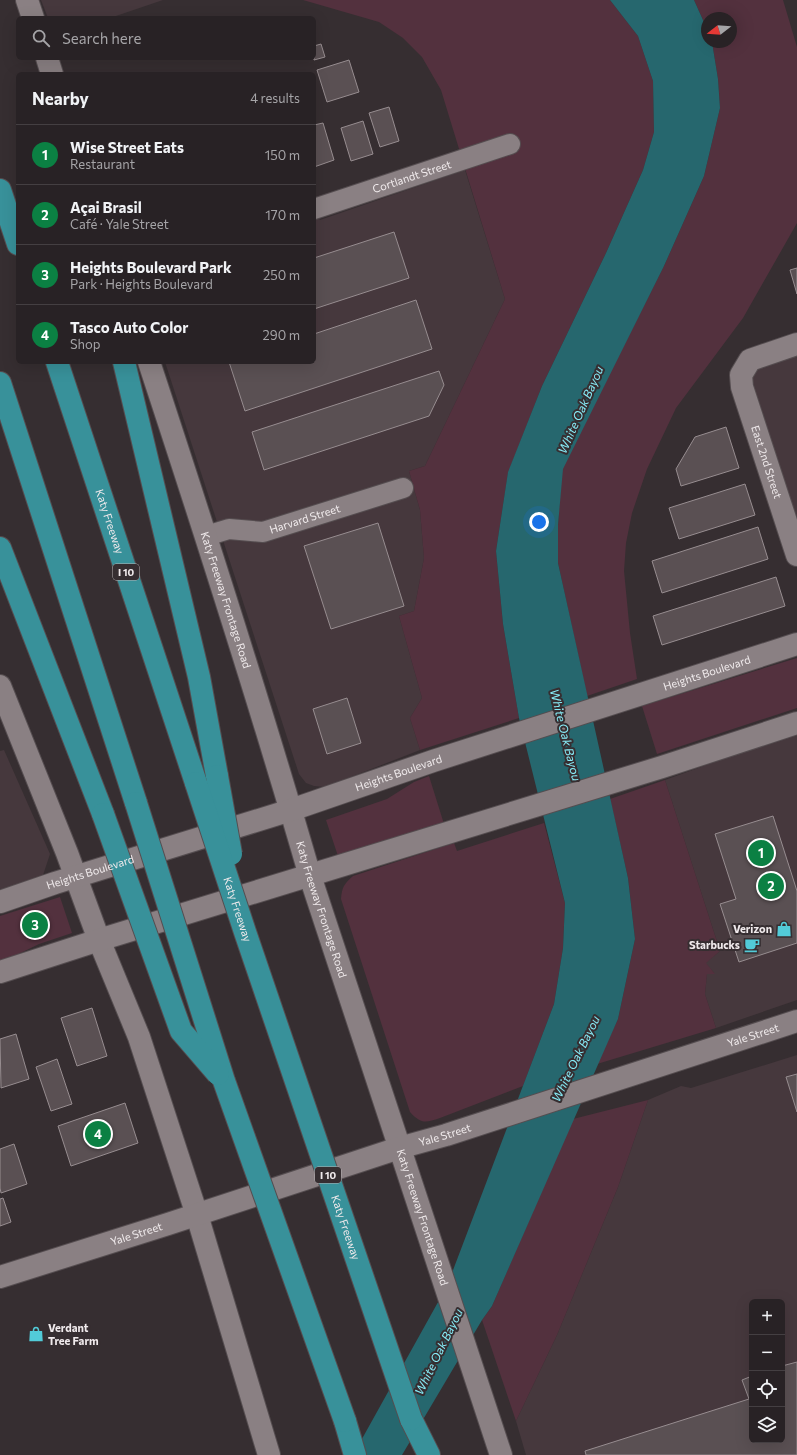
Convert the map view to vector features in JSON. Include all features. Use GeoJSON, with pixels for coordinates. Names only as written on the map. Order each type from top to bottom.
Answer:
{"type":"FeatureCollection","features":[{"type":"Feature","properties":{"kind":"highway"},"geometry":{"type":"LineString","coordinates":[[0,190],[16,238]]}},
{"type":"Feature","properties":{"kind":"highway","name":"Katy Freeway"},"geometry":{"type":"LineString","coordinates":[[58,364],[245,932],[411,1419],[420,1455]]}},
{"type":"Feature","properties":{"kind":"highway"},"geometry":{"type":"LineString","coordinates":[[124,364],[199,677],[245,932]]}},
{"type":"Feature","properties":{"kind":"highway"},"geometry":{"type":"LineString","coordinates":[[0,383],[224,1081],[345,1421],[353,1455]]}},
{"type":"Feature","properties":{"kind":"highway"},"geometry":{"type":"LineString","coordinates":[[0,548],[102,814],[181,1031],[224,1081]]}},
{"type":"Feature","properties":{"kind":"highway"},"geometry":{"type":"LineString","coordinates":[[411,1419],[429,1455]]}},
{"type":"Feature","properties":{"kind":"main road"},"geometry":{"type":"LineString","coordinates":[[27,0],[32,16]]}},
{"type":"Feature","properties":{"kind":"main road"},"geometry":{"type":"LineString","coordinates":[[48,60],[51,72]]}},
{"type":"Feature","properties":{"kind":"main road","name":"East 2nd Street"},"geometry":{"type":"LineString","coordinates":[[797,344],[750,360],[741,375],[742,387],[797,555]]}},
{"type":"Feature","properties":{"kind":"main road","name":"Katy Freeway Frontage Road"},"geometry":{"type":"LineString","coordinates":[[150,364],[206,536],[310,876],[501,1455]]}},
{"type":"Feature","properties":{"kind":"main road","name":"Heights Boulevard"},"geometry":{"type":"LineString","coordinates":[[0,902],[76,876],[291,810],[433,761],[797,644]]}},
{"type":"Feature","properties":{"kind":"main road"},"geometry":{"type":"LineString","coordinates":[[0,686],[76,876],[99,940],[140,1037],[197,1215],[269,1455]]}},
{"type":"Feature","properties":{"kind":"main road"},"geometry":{"type":"LineString","coordinates":[[0,972],[99,940],[662,767],[797,723]]}},
{"type":"Feature","properties":{"kind":"main road","name":"Yale Street"},"geometry":{"type":"LineString","coordinates":[[0,1277],[197,1215],[399,1148],[446,1135],[797,1021]]}},
{"type":"Feature","properties":{"kind":"street","name":"Cortlandt Street"},"geometry":{"type":"LineString","coordinates":[[316,208],[510,144]]}},
{"type":"Feature","properties":{"kind":"street","name":"Harvard Street"},"geometry":{"type":"LineString","coordinates":[[206,536],[229,530],[263,532],[403,488]]}},
{"type":"Feature","properties":{"kind":"shaded area"},"geometry":{"type":"Polygon","coordinates":[[[41,0],[163,0],[116,16],[47,16],[41,0]]]}},
{"type":"Feature","properties":{"kind":"shaded area"},"geometry":{"type":"Polygon","coordinates":[[[303,0],[610,0],[638,36],[653,81],[654,132],[643,170],[606,253],[542,386],[508,473],[496,551],[503,624],[519,718],[420,750],[410,718],[422,698],[399,616],[414,611],[424,558],[420,510],[409,471],[425,466],[505,299],[441,90],[422,57],[403,38],[379,22],[303,0]]]}},
{"type":"Feature","properties":{"kind":"shaded area"},"geometry":{"type":"Polygon","coordinates":[[[694,0],[783,0],[797,47],[797,223],[743,318],[676,408],[647,469],[632,513],[626,543],[624,571],[630,633],[637,679],[587,696],[558,563],[558,525],[562,469],[664,266],[704,176],[720,108],[718,79],[713,48],[737,48],[737,12],[701,12],[701,16],[694,0]]]}},
{"type":"Feature","properties":{"kind":"shaded area"},"geometry":{"type":"Polygon","coordinates":[[[465,170],[505,299],[425,466],[409,471],[420,510],[424,558],[414,611],[399,616],[422,698],[410,718],[420,750],[325,787],[314,786],[306,783],[299,774],[166,364],[316,364],[316,211],[320,220],[465,170]]]}},
{"type":"Feature","properties":{"kind":"shaded area"},"geometry":{"type":"Polygon","coordinates":[[[797,355],[797,524],[752,382],[752,375],[757,368],[797,355]]]}},
{"type":"Feature","properties":{"kind":"shaded area"},"geometry":{"type":"Polygon","coordinates":[[[797,658],[797,708],[657,754],[642,706],[797,658]]]}},
{"type":"Feature","properties":{"kind":"shaded area"},"geometry":{"type":"Polygon","coordinates":[[[797,732],[797,1000],[716,1028],[705,994],[707,973],[714,973],[705,963],[720,951],[665,780],[797,732]]]}},
{"type":"Feature","properties":{"kind":"shaded area"},"geometry":{"type":"Polygon","coordinates":[[[4,750],[50,854],[42,878],[0,891],[0,751],[4,750]]]}},
{"type":"Feature","properties":{"kind":"shaded area"},"geometry":{"type":"Polygon","coordinates":[[[429,776],[444,824],[338,856],[326,820],[387,799],[414,782],[429,776]]]}},
{"type":"Feature","properties":{"kind":"shaded area"},"geometry":{"type":"Polygon","coordinates":[[[665,780],[720,951],[706,963],[715,974],[707,974],[705,994],[716,1028],[597,1064],[618,1019],[635,939],[628,878],[610,799],[665,780]]]}},
{"type":"Feature","properties":{"kind":"shaded area"},"geometry":{"type":"Polygon","coordinates":[[[544,823],[565,903],[563,948],[554,1004],[523,1086],[431,1121],[417,1119],[410,1112],[341,899],[342,891],[353,876],[454,843],[457,851],[544,823]]]}},
{"type":"Feature","properties":{"kind":"shaded area"},"geometry":{"type":"Polygon","coordinates":[[[60,897],[72,933],[39,944],[0,963],[0,916],[60,897]]]}},
{"type":"Feature","properties":{"kind":"shaded area"},"geometry":{"type":"Polygon","coordinates":[[[797,1055],[797,1455],[526,1455],[516,1421],[557,1335],[618,1187],[648,1100],[681,1086],[691,1088],[797,1055]]]}},
{"type":"Feature","properties":{"kind":"shaded area"},"geometry":{"type":"Polygon","coordinates":[[[648,1100],[618,1187],[557,1335],[516,1421],[482,1320],[492,1306],[573,1119],[648,1100]]]}},
{"type":"Feature","properties":{"kind":"water","name":"White Oak Bayou"},"geometry":{"type":"Polygon","coordinates":[[[610,0],[694,0],[701,16],[701,48],[713,48],[718,79],[720,108],[704,176],[664,266],[563,469],[558,525],[558,563],[628,878],[635,939],[618,1019],[492,1306],[482,1320],[402,1455],[353,1455],[447,1286],[554,1004],[563,948],[565,903],[519,718],[503,624],[496,551],[508,472],[542,386],[606,253],[643,170],[654,132],[653,81],[638,36],[610,0]]]}},
{"type":"Feature","properties":{"kind":"building"},"geometry":{"type":"Polygon","coordinates":[[[321,44],[325,57],[316,59],[316,45],[321,44]]]}},
{"type":"Feature","properties":{"kind":"building"},"geometry":{"type":"Polygon","coordinates":[[[349,60],[359,92],[327,102],[317,70],[349,60]]]}},
{"type":"Feature","properties":{"kind":"building"},"geometry":{"type":"Polygon","coordinates":[[[389,107],[399,141],[380,147],[369,113],[389,107]]]}},
{"type":"Feature","properties":{"kind":"building"},"geometry":{"type":"Polygon","coordinates":[[[363,121],[373,154],[351,161],[341,128],[363,121]]]}},
{"type":"Feature","properties":{"kind":"building"},"geometry":{"type":"Polygon","coordinates":[[[323,123],[334,160],[316,166],[316,125],[323,123]]]}},
{"type":"Feature","properties":{"kind":"building"},"geometry":{"type":"Polygon","coordinates":[[[394,232],[409,278],[316,308],[316,257],[394,232]]]}},
{"type":"Feature","properties":{"kind":"building"},"geometry":{"type":"Polygon","coordinates":[[[797,268],[797,294],[790,270],[797,268]]]}},
{"type":"Feature","properties":{"kind":"building"},"geometry":{"type":"Polygon","coordinates":[[[416,300],[432,349],[245,411],[230,364],[316,364],[316,333],[416,300]]]}},
{"type":"Feature","properties":{"kind":"building"},"geometry":{"type":"Polygon","coordinates":[[[439,371],[444,385],[429,416],[264,470],[252,432],[439,371]]]}},
{"type":"Feature","properties":{"kind":"building"},"geometry":{"type":"Polygon","coordinates":[[[726,427],[739,468],[681,486],[676,469],[695,437],[726,427]]]}},
{"type":"Feature","properties":{"kind":"building"},"geometry":{"type":"Polygon","coordinates":[[[745,484],[755,515],[679,539],[669,508],[745,484]]]}},
{"type":"Feature","properties":{"kind":"building"},"geometry":{"type":"Polygon","coordinates":[[[378,523],[404,606],[331,629],[304,546],[378,523]]]}},
{"type":"Feature","properties":{"kind":"building"},"geometry":{"type":"Polygon","coordinates":[[[758,527],[768,559],[662,593],[652,561],[758,527]]]}},
{"type":"Feature","properties":{"kind":"building"},"geometry":{"type":"Polygon","coordinates":[[[776,577],[785,606],[662,645],[653,616],[776,577]]]}},
{"type":"Feature","properties":{"kind":"building"},"geometry":{"type":"Polygon","coordinates":[[[347,698],[361,743],[327,754],[313,709],[347,698]]]}},
{"type":"Feature","properties":{"kind":"building"},"geometry":{"type":"Polygon","coordinates":[[[773,816],[797,891],[797,943],[739,962],[720,904],[736,899],[715,834],[773,816]]]}},
{"type":"Feature","properties":{"kind":"building"},"geometry":{"type":"Polygon","coordinates":[[[92,1008],[107,1056],[77,1066],[61,1018],[92,1008]]]}},
{"type":"Feature","properties":{"kind":"building"},"geometry":{"type":"Polygon","coordinates":[[[16,1034],[29,1079],[1,1088],[0,1039],[16,1034]]]}},
{"type":"Feature","properties":{"kind":"building"},"geometry":{"type":"Polygon","coordinates":[[[57,1059],[72,1104],[51,1111],[36,1067],[57,1059]]]}},
{"type":"Feature","properties":{"kind":"building"},"geometry":{"type":"Polygon","coordinates":[[[797,1074],[797,1112],[786,1077],[797,1074]]]}},
{"type":"Feature","properties":{"kind":"building"},"geometry":{"type":"Polygon","coordinates":[[[125,1103],[138,1143],[71,1166],[58,1126],[125,1103]]]}},
{"type":"Feature","properties":{"kind":"building"},"geometry":{"type":"Polygon","coordinates":[[[14,1144],[27,1184],[1,1193],[0,1149],[14,1144]]]}},
{"type":"Feature","properties":{"kind":"building"},"geometry":{"type":"Polygon","coordinates":[[[3,1198],[11,1222],[0,1226],[0,1199],[3,1198]]]}},
{"type":"Feature","properties":{"kind":"building"},"geometry":{"type":"Polygon","coordinates":[[[797,1362],[797,1455],[586,1455],[585,1451],[749,1399],[749,1443],[785,1443],[785,1365],[797,1362]]]}},
{"type":"Feature","properties":{"kind":"building"},"geometry":{"type":"Polygon","coordinates":[[[749,1377],[749,1399],[742,1380],[749,1377]]]}},
{"type":"Feature","properties":{"kind":"place","name":"Wise Street Eats"},"geometry":{"type":"Point","coordinates":[761,853]}},
{"type":"Feature","properties":{"kind":"place","name":"Açai Brasil"},"geometry":{"type":"Point","coordinates":[771,886]}},
{"type":"Feature","properties":{"kind":"place","name":"Heights Boulevard Park"},"geometry":{"type":"Point","coordinates":[35,925]}},
{"type":"Feature","properties":{"kind":"place","name":"Verizon"},"geometry":{"type":"Point","coordinates":[784,929]}},
{"type":"Feature","properties":{"kind":"place","name":"Starbucks"},"geometry":{"type":"Point","coordinates":[752,945]}},
{"type":"Feature","properties":{"kind":"place","name":"Tasco Auto Color"},"geometry":{"type":"Point","coordinates":[98,1134]}},
{"type":"Feature","properties":{"kind":"place","name":"Verdant Tree Farm"},"geometry":{"type":"Point","coordinates":[36,1334]}}]}
